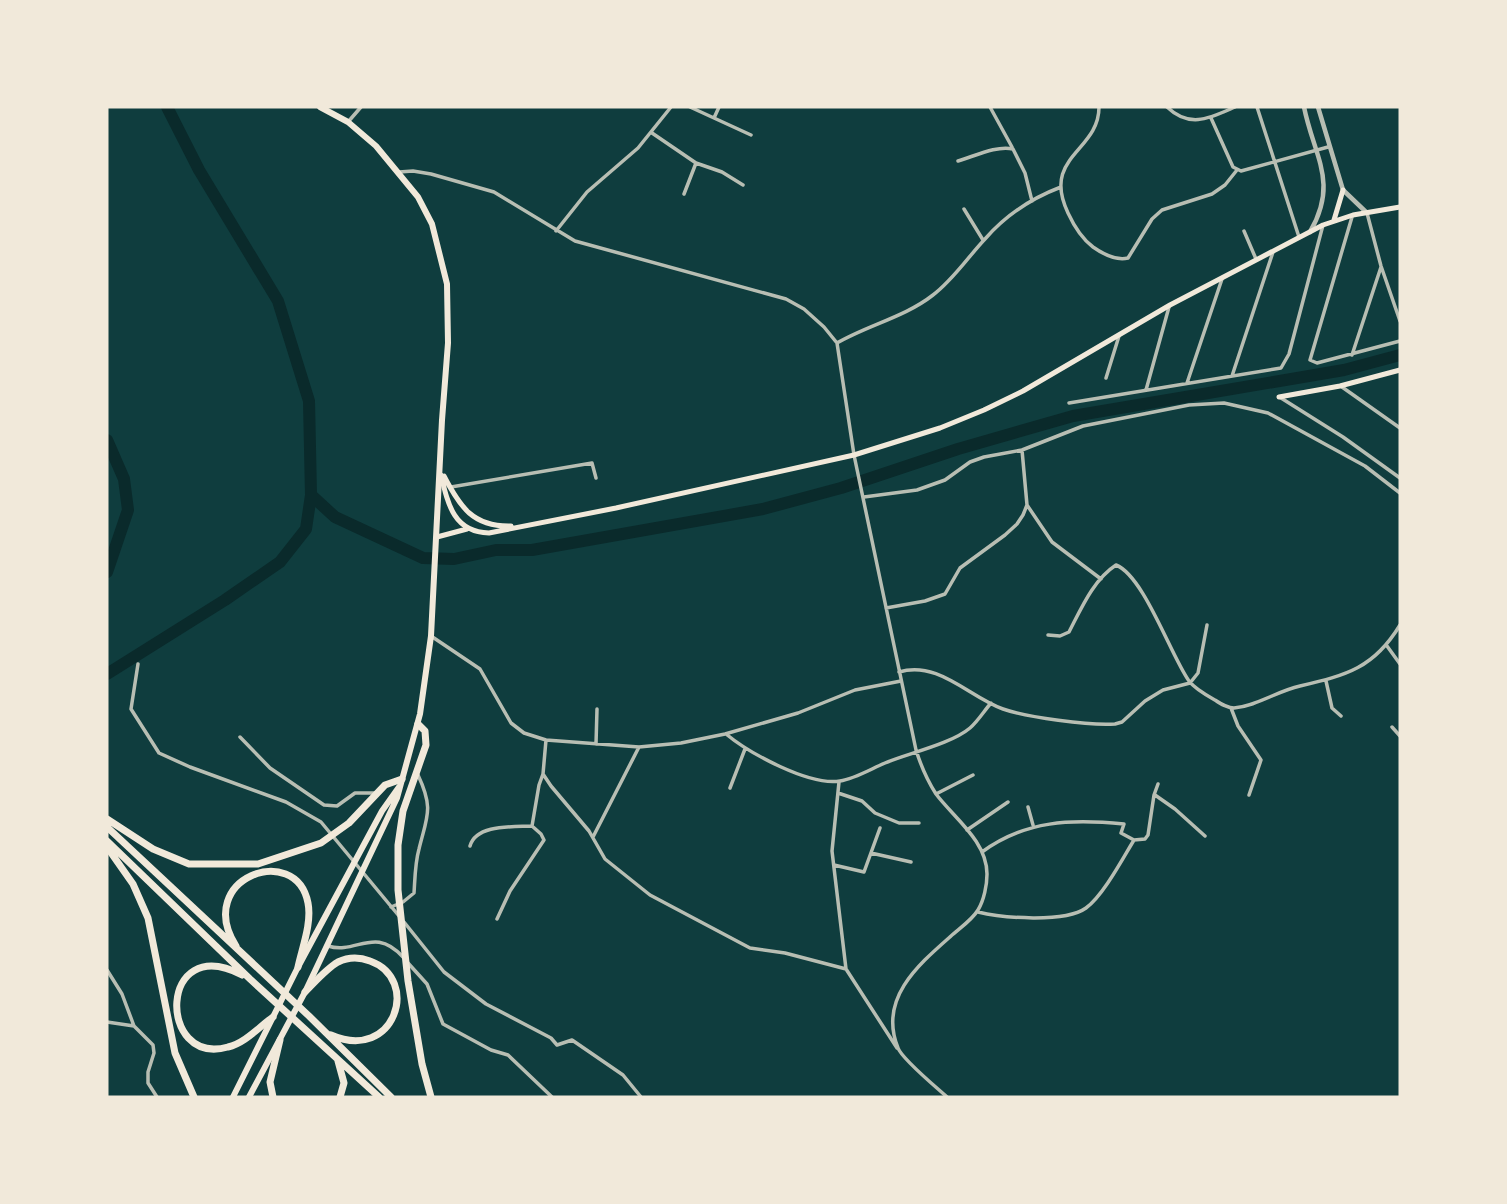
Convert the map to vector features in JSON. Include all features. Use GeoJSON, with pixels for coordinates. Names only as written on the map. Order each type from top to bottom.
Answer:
{"type":"FeatureCollection","features":[{"type":"Feature","properties":{"kind":"highway"},"geometry":{"type":"LineString","coordinates":[[418,724],[426,736],[426,745],[404,811],[398,845],[398,890],[408,981],[422,1064],[431,1097]]}},
{"type":"Feature","properties":{"kind":"highway"},"geometry":{"type":"LineString","coordinates":[[107,819],[153,849],[189,864],[258,864],[321,843],[349,823],[385,786],[401,782]]}},
{"type":"Feature","properties":{"kind":"highway"},"geometry":{"type":"LineString","coordinates":[[107,827],[391,1097]]}},
{"type":"Feature","properties":{"kind":"highway"},"geometry":{"type":"LineString","coordinates":[[107,841],[250,979],[379,1097]]}},
{"type":"Feature","properties":{"kind":"highway"},"geometry":{"type":"LineString","coordinates":[[107,847],[133,884],[148,918],[175,1053],[194,1097]]}},
{"type":"Feature","properties":{"kind":"highway"},"geometry":{"type":"LineString","coordinates":[[242,955],[230,936],[227,920],[226,906],[231,892],[239,881],[251,874],[265,870],[279,872],[292,878],[302,888],[308,901],[309,915],[298,967]]}},
{"type":"Feature","properties":{"kind":"highway"},"geometry":{"type":"LineString","coordinates":[[306,992],[329,969],[352,958],[379,964],[391,976],[395,986],[396,1011],[382,1033],[370,1040],[355,1042],[324,1032]]}},
{"type":"Feature","properties":{"kind":"highway"},"geometry":{"type":"LineString","coordinates":[[250,979],[218,966],[193,972],[184,979],[176,996],[176,1013],[181,1026],[190,1038],[201,1045],[224,1048],[239,1043],[273,1017]]}},
{"type":"Feature","properties":{"kind":"highway"},"geometry":{"type":"LineString","coordinates":[[273,1097],[270,1082],[280,1040]]}},
{"type":"Feature","properties":{"kind":"highway"},"geometry":{"type":"LineString","coordinates":[[336,1057],[344,1077],[344,1088],[340,1097]]}},
{"type":"Feature","properties":{"kind":"main road"},"geometry":{"type":"LineString","coordinates":[[249,1097],[306,992],[393,808],[418,724],[428,672],[431,636],[448,344],[447,284],[432,223],[418,197],[376,146],[348,122],[320,107]]}},
{"type":"Feature","properties":{"kind":"main road"},"geometry":{"type":"LineString","coordinates":[[1334,220],[1343,190]]}},
{"type":"Feature","properties":{"kind":"main road"},"geometry":{"type":"LineString","coordinates":[[437,537],[467,529],[489,533],[616,508],[854,455],[940,428],[1023,391],[1170,305],[1323,225],[1353,215],[1400,207]]}},
{"type":"Feature","properties":{"kind":"main road"},"geometry":{"type":"LineString","coordinates":[[1279,397],[1398,372]]}},
{"type":"Feature","properties":{"kind":"main road"},"geometry":{"type":"LineString","coordinates":[[439,467],[461,506],[471,516],[481,522],[525,526]]}},
{"type":"Feature","properties":{"kind":"main road"},"geometry":{"type":"LineString","coordinates":[[439,467],[452,512],[467,529]]}},
{"type":"Feature","properties":{"kind":"main road"},"geometry":{"type":"LineString","coordinates":[[233,1097],[298,967],[382,811],[401,782]]}},
{"type":"Feature","properties":{"kind":"street"},"geometry":{"type":"LineString","coordinates":[[348,122],[361,107]]}},
{"type":"Feature","properties":{"kind":"street"},"geometry":{"type":"LineString","coordinates":[[556,231],[587,192],[638,148],[671,107]]}},
{"type":"Feature","properties":{"kind":"street"},"geometry":{"type":"LineString","coordinates":[[690,107],[751,135]]}},
{"type":"Feature","properties":{"kind":"street"},"geometry":{"type":"LineString","coordinates":[[714,118],[719,107]]}},
{"type":"Feature","properties":{"kind":"street"},"geometry":{"type":"LineString","coordinates":[[990,107],[1024,173],[1032,201]]}},
{"type":"Feature","properties":{"kind":"street"},"geometry":{"type":"LineString","coordinates":[[1099,107],[1098,122],[1063,169],[1061,187],[1065,207],[1082,237],[1095,248],[1115,258],[1123,259],[1134,250],[1152,219],[1162,210],[1212,194],[1225,185],[1237,170]]}},
{"type":"Feature","properties":{"kind":"street"},"geometry":{"type":"LineString","coordinates":[[1167,107],[1182,117],[1196,121],[1211,118],[1235,107]]}},
{"type":"Feature","properties":{"kind":"street"},"geometry":{"type":"LineString","coordinates":[[1257,107],[1299,237]]}},
{"type":"Feature","properties":{"kind":"street"},"geometry":{"type":"LineString","coordinates":[[1304,107],[1323,172],[1324,201],[1320,215],[1310,232]]}},
{"type":"Feature","properties":{"kind":"street"},"geometry":{"type":"LineString","coordinates":[[1318,107],[1343,190],[1366,212],[1400,321]]}},
{"type":"Feature","properties":{"kind":"street"},"geometry":{"type":"LineString","coordinates":[[1211,118],[1237,170]]}},
{"type":"Feature","properties":{"kind":"street"},"geometry":{"type":"LineString","coordinates":[[652,133],[696,163],[743,185]]}},
{"type":"Feature","properties":{"kind":"street"},"geometry":{"type":"LineString","coordinates":[[1237,170],[1246,171],[1328,147]]}},
{"type":"Feature","properties":{"kind":"street"},"geometry":{"type":"LineString","coordinates":[[958,160],[1000,149],[1013,149]]}},
{"type":"Feature","properties":{"kind":"street"},"geometry":{"type":"LineString","coordinates":[[684,194],[696,163]]}},
{"type":"Feature","properties":{"kind":"street"},"geometry":{"type":"LineString","coordinates":[[399,172],[431,174],[494,192],[575,241],[786,299],[814,318],[836,343],[854,455],[916,750],[923,771],[936,794],[982,852],[987,875],[978,912],[925,959],[898,995],[893,1023],[898,1050]]}},
{"type":"Feature","properties":{"kind":"street"},"geometry":{"type":"LineString","coordinates":[[836,343],[917,308],[937,292],[983,240],[1008,217],[1032,201],[1061,187]]}},
{"type":"Feature","properties":{"kind":"street"},"geometry":{"type":"LineString","coordinates":[[964,209],[983,240]]}},
{"type":"Feature","properties":{"kind":"street"},"geometry":{"type":"LineString","coordinates":[[1353,215],[1310,355],[1312,363],[1400,341]]}},
{"type":"Feature","properties":{"kind":"street"},"geometry":{"type":"LineString","coordinates":[[1069,403],[1276,370],[1286,364],[1323,225]]}},
{"type":"Feature","properties":{"kind":"street"},"geometry":{"type":"LineString","coordinates":[[1244,231],[1256,259]]}},
{"type":"Feature","properties":{"kind":"street"},"geometry":{"type":"LineString","coordinates":[[1232,376],[1273,250]]}},
{"type":"Feature","properties":{"kind":"street"},"geometry":{"type":"LineString","coordinates":[[1352,355],[1381,267]]}},
{"type":"Feature","properties":{"kind":"street"},"geometry":{"type":"LineString","coordinates":[[1187,383],[1223,276]]}},
{"type":"Feature","properties":{"kind":"street"},"geometry":{"type":"LineString","coordinates":[[1146,390],[1170,305]]}},
{"type":"Feature","properties":{"kind":"street"},"geometry":{"type":"LineString","coordinates":[[1106,378],[1119,334]]}},
{"type":"Feature","properties":{"kind":"street"},"geometry":{"type":"LineString","coordinates":[[1340,386],[1400,428]]}},
{"type":"Feature","properties":{"kind":"street"},"geometry":{"type":"LineString","coordinates":[[1279,397],[1400,478]]}},
{"type":"Feature","properties":{"kind":"street"},"geometry":{"type":"LineString","coordinates":[[863,495],[917,490],[945,480],[970,462],[1023,450],[1083,426],[1189,404],[1224,403],[1268,413],[1366,467],[1400,494]]}},
{"type":"Feature","properties":{"kind":"street"},"geometry":{"type":"LineString","coordinates":[[1023,450],[1027,505],[1052,542],[1101,579]]}},
{"type":"Feature","properties":{"kind":"street"},"geometry":{"type":"LineString","coordinates":[[449,487],[592,463],[596,478]]}},
{"type":"Feature","properties":{"kind":"street"},"geometry":{"type":"LineString","coordinates":[[886,608],[925,601],[945,594],[960,568],[1017,524],[1027,505]]}},
{"type":"Feature","properties":{"kind":"street"},"geometry":{"type":"LineString","coordinates":[[1048,635],[1060,636],[1069,632],[1101,579],[1116,565],[1126,571],[1148,603],[1190,683],[1221,705],[1231,708],[1250,705],[1289,689],[1346,675],[1387,646],[1400,625]]}},
{"type":"Feature","properties":{"kind":"street"},"geometry":{"type":"LineString","coordinates":[[898,672],[921,670],[936,674],[1003,709],[1115,724],[1122,722],[1145,701],[1163,690],[1190,683],[1198,673],[1207,625]]}},
{"type":"Feature","properties":{"kind":"street"},"geometry":{"type":"LineString","coordinates":[[431,636],[480,669],[511,723],[524,733],[546,740],[639,747],[725,734],[799,713],[855,690],[901,681]]}},
{"type":"Feature","properties":{"kind":"street"},"geometry":{"type":"LineString","coordinates":[[1387,646],[1400,664]]}},
{"type":"Feature","properties":{"kind":"street"},"geometry":{"type":"LineString","coordinates":[[138,664],[131,709],[159,753],[190,768],[286,802],[321,822],[444,972],[486,1004],[551,1038],[557,1045],[572,1040],[587,1048],[623,1075],[641,1097]]}},
{"type":"Feature","properties":{"kind":"street"},"geometry":{"type":"LineString","coordinates":[[1326,681],[1332,708],[1340,716]]}},
{"type":"Feature","properties":{"kind":"street"},"geometry":{"type":"LineString","coordinates":[[725,734],[745,749],[783,768],[839,782],[916,750],[947,741],[970,728],[991,703]]}},
{"type":"Feature","properties":{"kind":"street"},"geometry":{"type":"LineString","coordinates":[[1231,708],[1238,726],[1261,760],[1249,795]]}},
{"type":"Feature","properties":{"kind":"street"},"geometry":{"type":"LineString","coordinates":[[596,744],[597,709]]}},
{"type":"Feature","properties":{"kind":"street"},"geometry":{"type":"LineString","coordinates":[[1392,727],[1400,736]]}},
{"type":"Feature","properties":{"kind":"street"},"geometry":{"type":"LineString","coordinates":[[240,737],[270,768],[324,805],[337,806],[355,793],[376,793]]}},
{"type":"Feature","properties":{"kind":"street"},"geometry":{"type":"LineString","coordinates":[[532,826],[543,774],[546,740]]}},
{"type":"Feature","properties":{"kind":"street"},"geometry":{"type":"LineString","coordinates":[[593,837],[639,747]]}},
{"type":"Feature","properties":{"kind":"street"},"geometry":{"type":"LineString","coordinates":[[730,788],[745,749]]}},
{"type":"Feature","properties":{"kind":"street"},"geometry":{"type":"LineString","coordinates":[[391,907],[414,893],[418,851],[428,817],[424,788],[417,772]]}},
{"type":"Feature","properties":{"kind":"street"},"geometry":{"type":"LineString","coordinates":[[543,774],[593,837],[601,853],[650,895],[750,948],[794,955],[846,969]]}},
{"type":"Feature","properties":{"kind":"street"},"geometry":{"type":"LineString","coordinates":[[936,794],[973,775]]}},
{"type":"Feature","properties":{"kind":"street"},"geometry":{"type":"LineString","coordinates":[[839,782],[832,842],[846,969],[898,1050],[947,1097]]}},
{"type":"Feature","properties":{"kind":"street"},"geometry":{"type":"LineString","coordinates":[[982,852],[1001,839],[1034,826],[1090,821],[1124,824],[1121,832],[1134,840],[1145,839],[1158,784]]}},
{"type":"Feature","properties":{"kind":"street"},"geometry":{"type":"LineString","coordinates":[[838,792],[862,801],[875,813],[899,823],[919,823]]}},
{"type":"Feature","properties":{"kind":"street"},"geometry":{"type":"LineString","coordinates":[[1154,795],[1205,835]]}},
{"type":"Feature","properties":{"kind":"street"},"geometry":{"type":"LineString","coordinates":[[967,830],[1008,802]]}},
{"type":"Feature","properties":{"kind":"street"},"geometry":{"type":"LineString","coordinates":[[1028,807],[1034,826]]}},
{"type":"Feature","properties":{"kind":"street"},"geometry":{"type":"LineString","coordinates":[[470,846],[478,833],[532,826]]}},
{"type":"Feature","properties":{"kind":"street"},"geometry":{"type":"LineString","coordinates":[[496,919],[510,891],[544,840],[532,826]]}},
{"type":"Feature","properties":{"kind":"street"},"geometry":{"type":"LineString","coordinates":[[834,865],[864,872],[880,828]]}},
{"type":"Feature","properties":{"kind":"street"},"geometry":{"type":"LineString","coordinates":[[978,912],[1025,917],[1076,913],[1087,907],[1107,882],[1134,840]]}},
{"type":"Feature","properties":{"kind":"street"},"geometry":{"type":"LineString","coordinates":[[871,853],[911,862]]}},
{"type":"Feature","properties":{"kind":"street"},"geometry":{"type":"LineString","coordinates":[[328,946],[346,948],[359,942],[378,941],[396,950],[427,984],[443,1024],[491,1050],[508,1055],[552,1097]]}},
{"type":"Feature","properties":{"kind":"street"},"geometry":{"type":"LineString","coordinates":[[107,970],[122,994],[134,1026],[153,1045],[148,1083],[157,1097]]}},
{"type":"Feature","properties":{"kind":"street"},"geometry":{"type":"LineString","coordinates":[[107,1022],[134,1026]]}},
{"type":"Feature","properties":{"kind":"waterway"},"geometry":{"type":"LineString","coordinates":[[107,674],[280,562],[306,529],[311,495],[309,401],[278,301],[199,170],[167,107]]}},
{"type":"Feature","properties":{"kind":"waterway"},"geometry":{"type":"LineString","coordinates":[[311,495],[335,517],[423,558],[454,559],[496,550],[532,550],[763,509],[841,488],[958,449],[1073,416],[1344,370],[1400,355]]}},
{"type":"Feature","properties":{"kind":"waterway"},"geometry":{"type":"LineString","coordinates":[[107,440],[124,479],[128,510],[107,572]]}}]}
